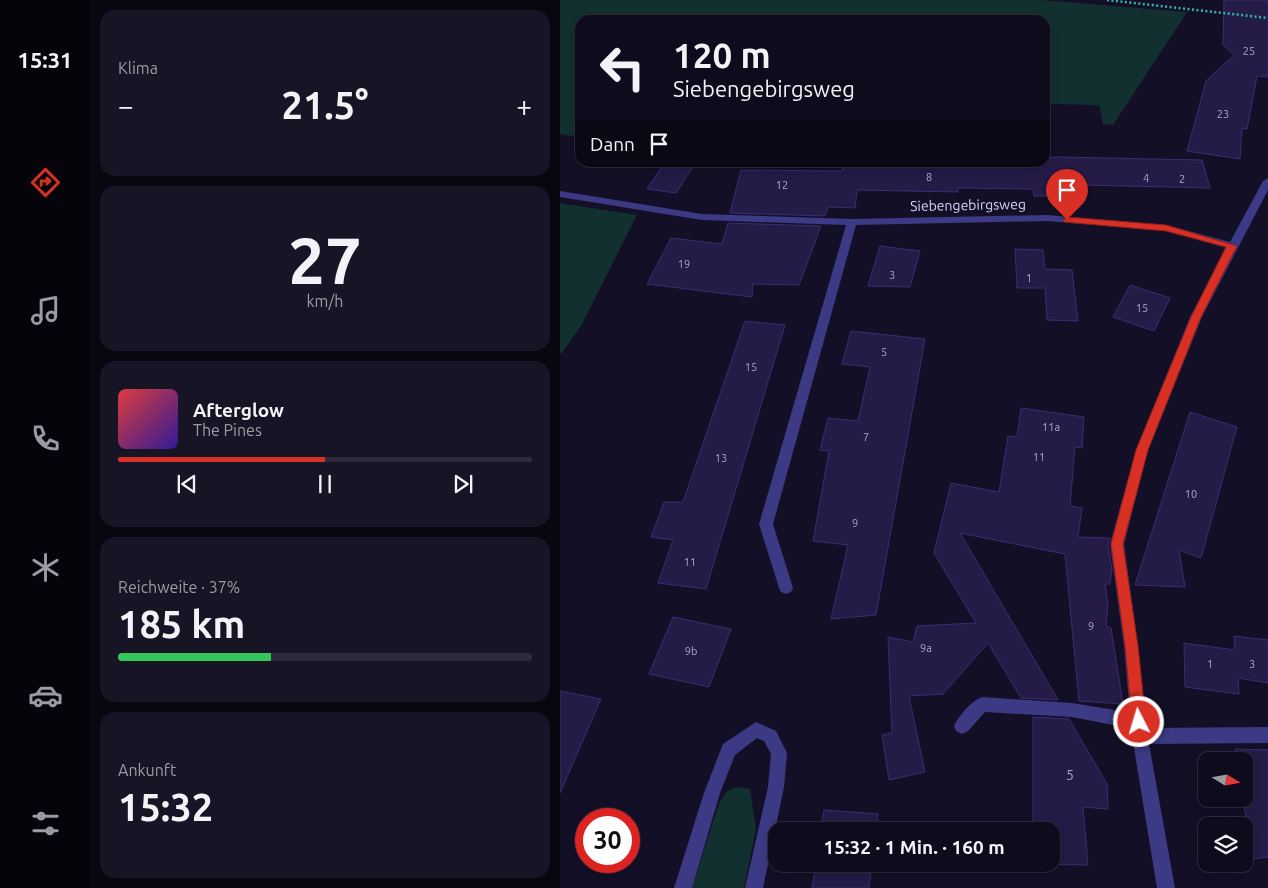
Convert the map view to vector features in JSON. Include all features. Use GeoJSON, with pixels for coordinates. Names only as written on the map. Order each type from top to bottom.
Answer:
{"type":"FeatureCollection","features":[{"type":"Feature","properties":{"kind":"street"},"geometry":{"type":"LineString","coordinates":[[1166,888],[1140,729],[1117,544],[1142,450],[1196,317],[1268,181]]}},
{"type":"Feature","properties":{"kind":"street","name":"Siebengebirgsweg"},"geometry":{"type":"LineString","coordinates":[[560,194],[702,217],[852,222],[1047,218],[1166,228],[1232,246]]}},
{"type":"Feature","properties":{"kind":"street"},"geometry":{"type":"LineString","coordinates":[[786,588],[766,524],[852,222]]}},
{"type":"Feature","properties":{"kind":"street"},"geometry":{"type":"LineString","coordinates":[[962,726],[982,704],[1072,710],[1140,729],[1268,735]]}},
{"type":"Feature","properties":{"kind":"street"},"geometry":{"type":"LineString","coordinates":[[683,888],[712,793],[729,750],[756,730],[770,736],[779,752],[776,787],[754,888]]}},
{"type":"Feature","properties":{"kind":"path"},"geometry":{"type":"LineString","coordinates":[[1107,0],[1268,18]]}},
{"type":"Feature","properties":{"kind":"green space"},"geometry":{"type":"Polygon","coordinates":[[[560,0],[1041,0],[1187,12],[1113,125],[1103,124],[1099,105],[1050,104],[1050,15],[575,15],[575,136],[560,134],[560,0]]]}},
{"type":"Feature","properties":{"kind":"green space"},"geometry":{"type":"Polygon","coordinates":[[[560,203],[637,215],[582,324],[562,353],[560,353],[560,203]]]}},
{"type":"Feature","properties":{"kind":"green space"},"geometry":{"type":"Polygon","coordinates":[[[736,787],[750,789],[756,829],[744,888],[692,888],[719,803],[727,791],[736,787]]]}},
{"type":"Feature","properties":{"kind":"building"},"geometry":{"type":"Polygon","coordinates":[[[1224,0],[1268,0],[1268,77],[1257,76],[1247,129],[1242,128],[1240,159],[1187,151],[1206,81],[1234,55],[1223,45],[1224,0]]]}},
{"type":"Feature","properties":{"kind":"building"},"geometry":{"type":"Polygon","coordinates":[[[1050,158],[1202,160],[1210,188],[1083,185],[1084,190],[1062,190],[1063,196],[1034,196],[1033,189],[958,188],[958,192],[857,190],[855,208],[828,207],[825,216],[730,213],[741,170],[842,171],[843,167],[1050,167],[1050,158]]]}},
{"type":"Feature","properties":{"kind":"building"},"geometry":{"type":"Polygon","coordinates":[[[662,167],[693,167],[676,193],[647,189],[662,167]]]}},
{"type":"Feature","properties":{"kind":"building"},"geometry":{"type":"Polygon","coordinates":[[[728,223],[821,226],[799,285],[753,284],[752,297],[647,284],[671,238],[722,244],[728,223]]]}},
{"type":"Feature","properties":{"kind":"building"},"geometry":{"type":"Polygon","coordinates":[[[880,246],[920,251],[910,287],[868,286],[880,246]]]}},
{"type":"Feature","properties":{"kind":"building"},"geometry":{"type":"Polygon","coordinates":[[[1015,249],[1043,250],[1045,269],[1072,270],[1078,321],[1047,320],[1045,288],[1017,288],[1015,249]]]}},
{"type":"Feature","properties":{"kind":"building"},"geometry":{"type":"Polygon","coordinates":[[[1130,285],[1170,298],[1154,331],[1113,317],[1130,285]]]}},
{"type":"Feature","properties":{"kind":"building"},"geometry":{"type":"Polygon","coordinates":[[[745,321],[785,325],[706,589],[658,583],[673,540],[651,537],[664,502],[683,502],[745,321]]]}},
{"type":"Feature","properties":{"kind":"building"},"geometry":{"type":"Polygon","coordinates":[[[851,331],[925,339],[876,615],[831,619],[848,545],[813,541],[829,451],[820,450],[828,418],[858,421],[870,367],[842,364],[851,331]]]}},
{"type":"Feature","properties":{"kind":"building"},"geometry":{"type":"Polygon","coordinates":[[[1021,408],[1084,417],[1082,448],[1075,447],[1070,506],[1082,508],[1078,537],[1110,538],[1108,544],[1112,570],[1110,584],[1105,584],[1108,605],[1106,626],[1111,628],[1123,704],[1079,701],[1065,554],[960,533],[1058,700],[1021,698],[988,643],[943,694],[909,696],[925,772],[889,780],[882,735],[892,733],[888,637],[913,642],[917,626],[976,623],[934,553],[951,483],[999,492],[1008,436],[1017,437],[1021,408]]]}},
{"type":"Feature","properties":{"kind":"building"},"geometry":{"type":"Polygon","coordinates":[[[1190,412],[1237,427],[1201,558],[1179,550],[1185,587],[1135,585],[1190,412]]]}},
{"type":"Feature","properties":{"kind":"building"},"geometry":{"type":"Polygon","coordinates":[[[673,617],[731,629],[709,687],[649,674],[673,617]]]}},
{"type":"Feature","properties":{"kind":"building"},"geometry":{"type":"Polygon","coordinates":[[[1234,636],[1268,640],[1268,683],[1238,678],[1239,694],[1185,687],[1184,643],[1235,650],[1234,636]]]}},
{"type":"Feature","properties":{"kind":"building"},"geometry":{"type":"Polygon","coordinates":[[[560,691],[601,699],[560,793],[560,691]]]}},
{"type":"Feature","properties":{"kind":"building"},"geometry":{"type":"Polygon","coordinates":[[[1033,717],[1069,719],[1107,784],[1108,809],[1083,807],[1088,865],[1060,865],[1060,822],[1033,822],[1033,717]]]}},
{"type":"Feature","properties":{"kind":"building"},"geometry":{"type":"Polygon","coordinates":[[[1235,749],[1268,750],[1268,857],[1253,859],[1253,817],[1246,817],[1244,808],[1253,807],[1253,752],[1236,752],[1235,749]]]}},
{"type":"Feature","properties":{"kind":"building"},"geometry":{"type":"Polygon","coordinates":[[[824,810],[878,814],[877,822],[822,822],[824,810]]]}},
{"type":"Feature","properties":{"kind":"building"},"geometry":{"type":"Polygon","coordinates":[[[815,872],[871,872],[869,888],[812,888],[815,872]]]}},
{"type":"Feature","properties":{"kind":"route"},"geometry":{"type":"LineString","coordinates":[[1067,220],[1166,228],[1232,246],[1196,317],[1142,450],[1117,544],[1139,722]]}}]}
